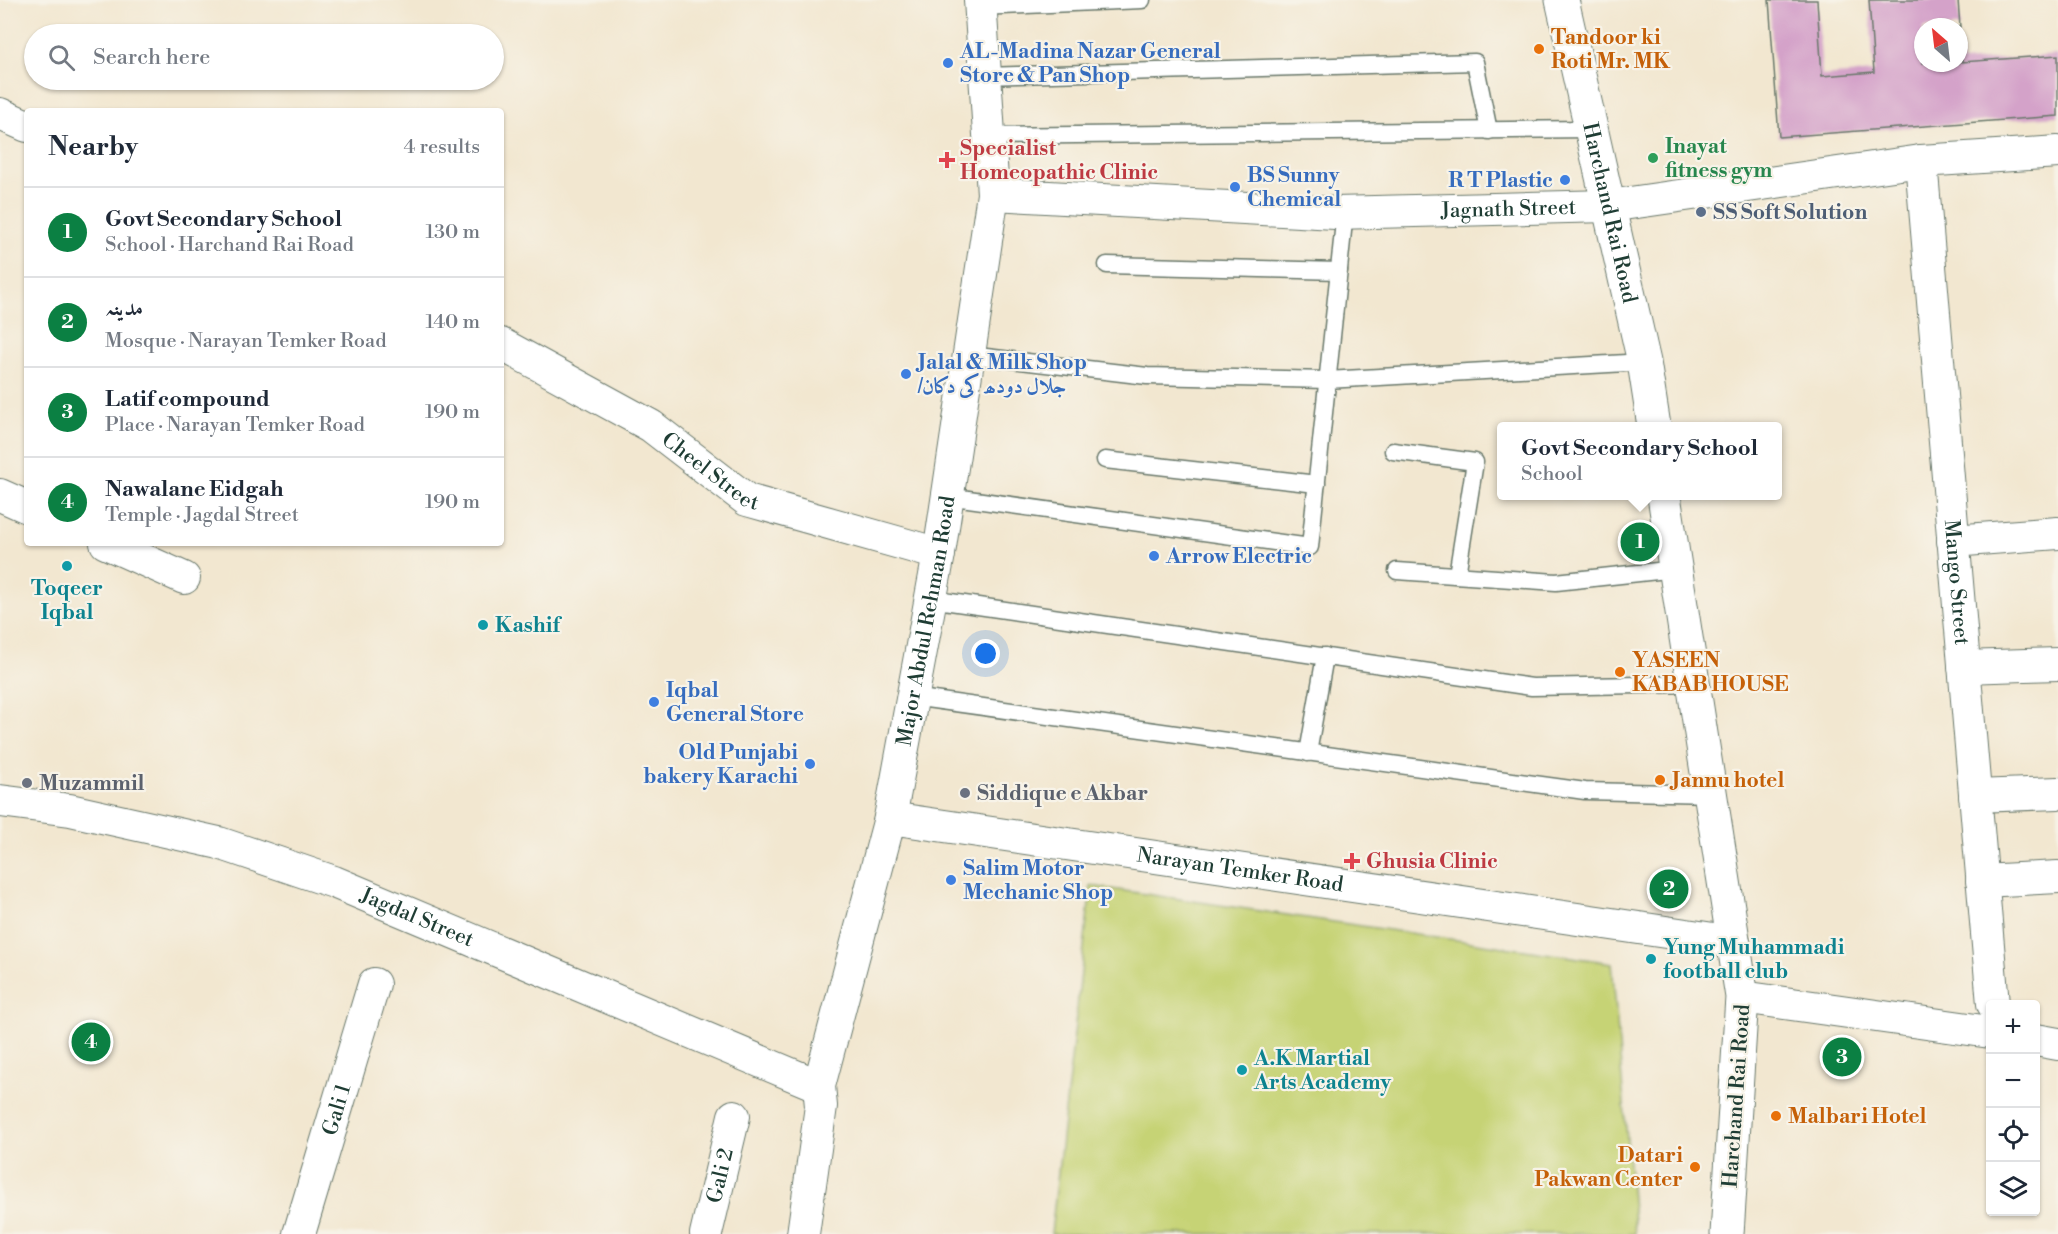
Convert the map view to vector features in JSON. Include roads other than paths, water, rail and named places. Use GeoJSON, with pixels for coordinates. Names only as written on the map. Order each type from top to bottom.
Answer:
{"type":"FeatureCollection","features":[{"type":"Feature","properties":{"kind":"main road","name":"Harchand Rai Road"},"geometry":{"type":"LineString","coordinates":[[1562,0],[1644,362],[1653,422]]}},
{"type":"Feature","properties":{"kind":"main road","name":"Harchand Rai Road"},"geometry":{"type":"LineString","coordinates":[[1665,500],[1742,997],[1727,1234]]}},
{"type":"Feature","properties":{"kind":"street","name":"Major Abdul Rehman Road"},"geometry":{"type":"LineString","coordinates":[[803,1234],[821,1106],[819,1086],[890,818],[939,554],[993,194],[980,4]]}},
{"type":"Feature","properties":{"kind":"street"},"geometry":{"type":"LineString","coordinates":[[0,114],[24,125]]}},
{"type":"Feature","properties":{"kind":"street","name":"Jagnath Street"},"geometry":{"type":"LineString","coordinates":[[993,194],[1345,212],[1609,207],[1921,160],[2058,152]]}},
{"type":"Feature","properties":{"kind":"street","name":"Mango Street"},"geometry":{"type":"LineString","coordinates":[[1921,160],[1993,1000]]}},
{"type":"Feature","properties":{"kind":"street","name":"Cheel Street"},"geometry":{"type":"LineString","coordinates":[[504,347],[651,426],[747,500],[939,554]]}},
{"type":"Feature","properties":{"kind":"street"},"geometry":{"type":"LineString","coordinates":[[0,495],[24,506]]}},
{"type":"Feature","properties":{"kind":"street"},"geometry":{"type":"LineString","coordinates":[[1953,541],[2058,533]]}},
{"type":"Feature","properties":{"kind":"street"},"geometry":{"type":"LineString","coordinates":[[113,546],[184,578]]}},
{"type":"Feature","properties":{"kind":"street"},"geometry":{"type":"LineString","coordinates":[[1964,668],[2058,664]]}},
{"type":"Feature","properties":{"kind":"street"},"geometry":{"type":"LineString","coordinates":[[1975,796],[2058,793]]}},
{"type":"Feature","properties":{"kind":"street","name":"Jagdal Street"},"geometry":{"type":"LineString","coordinates":[[0,801],[70,810],[219,843],[334,882],[819,1086]]}},
{"type":"Feature","properties":{"kind":"street","name":"Narayan Temker Road"},"geometry":{"type":"LineString","coordinates":[[890,818],[1734,942]]}},
{"type":"Feature","properties":{"kind":"street"},"geometry":{"type":"LineString","coordinates":[[1982,881],[2058,877]]}},
{"type":"Feature","properties":{"kind":"street","name":"Gali 1"},"geometry":{"type":"LineString","coordinates":[[299,1234],[374,984]]}},
{"type":"Feature","properties":{"kind":"street"},"geometry":{"type":"LineString","coordinates":[[1742,997],[1986,1031]]}},
{"type":"Feature","properties":{"kind":"street"},"geometry":{"type":"LineString","coordinates":[[2040,1041],[2058,1044]]}},
{"type":"Feature","properties":{"kind":"street","name":"Gali 2"},"geometry":{"type":"LineString","coordinates":[[706,1234],[734,1116]]}},
{"type":"Feature","properties":{"kind":"lane"},"geometry":{"type":"LineString","coordinates":[[980,4],[1142,0]]}},
{"type":"Feature","properties":{"kind":"lane"},"geometry":{"type":"LineString","coordinates":[[984,76],[1475,62],[1490,131]]}},
{"type":"Feature","properties":{"kind":"lane"},"geometry":{"type":"LineString","coordinates":[[989,136],[1591,129]]}},
{"type":"Feature","properties":{"kind":"lane"},"geometry":{"type":"LineString","coordinates":[[947,496],[1310,547],[1345,212]]}},
{"type":"Feature","properties":{"kind":"lane"},"geometry":{"type":"LineString","coordinates":[[1107,265],[1339,271]]}},
{"type":"Feature","properties":{"kind":"lane"},"geometry":{"type":"LineString","coordinates":[[969,355],[1147,376],[1328,380],[1644,362]]}},
{"type":"Feature","properties":{"kind":"lane"},"geometry":{"type":"LineString","coordinates":[[1393,452],[1475,462],[1457,575]]}},
{"type":"Feature","properties":{"kind":"lane"},"geometry":{"type":"LineString","coordinates":[[1105,460],[1317,484]]}},
{"type":"Feature","properties":{"kind":"lane"},"geometry":{"type":"LineString","coordinates":[[1397,571],[1556,582],[1676,569]]}},
{"type":"Feature","properties":{"kind":"lane"},"geometry":{"type":"LineString","coordinates":[[930,599],[1532,687],[1694,684]]}},
{"type":"Feature","properties":{"kind":"lane"},"geometry":{"type":"LineString","coordinates":[[1308,753],[1325,656]]}},
{"type":"Feature","properties":{"kind":"lane"},"geometry":{"type":"LineString","coordinates":[[912,697],[1584,791],[1711,794]]}},
{"type":"Feature","properties":{"kind":"place","name":"Tandoor ki Roti Mr. MK"},"geometry":{"type":"Point","coordinates":[1539,49]}},
{"type":"Feature","properties":{"kind":"place","name":"AL-Madina Nazar General Store & Pan Shop"},"geometry":{"type":"Point","coordinates":[948,63]}},
{"type":"Feature","properties":{"kind":"place","name":"Inayat fitness gym"},"geometry":{"type":"Point","coordinates":[1653,158]}},
{"type":"Feature","properties":{"kind":"place","name":"Specialist Homeopathic Clinic"},"geometry":{"type":"Point","coordinates":[947,160]}},
{"type":"Feature","properties":{"kind":"place","name":"R T Plastic"},"geometry":{"type":"Point","coordinates":[1565,180]}},
{"type":"Feature","properties":{"kind":"place","name":"BS Sunny Chemical"},"geometry":{"type":"Point","coordinates":[1235,187]}},
{"type":"Feature","properties":{"kind":"place","name":"SS Soft Solution"},"geometry":{"type":"Point","coordinates":[1701,212]}},
{"type":"Feature","properties":{"kind":"place","name":"Jalal & Milk Shop /جلال دودھ کی دکان"},"geometry":{"type":"Point","coordinates":[906,374]}},
{"type":"Feature","properties":{"kind":"place","name":"Govt Secondary School"},"geometry":{"type":"Point","coordinates":[1640,542]}},
{"type":"Feature","properties":{"kind":"place","name":"Arrow Electric"},"geometry":{"type":"Point","coordinates":[1154,556]}},
{"type":"Feature","properties":{"kind":"place","name":"Toqeer Iqbal"},"geometry":{"type":"Point","coordinates":[67,566]}},
{"type":"Feature","properties":{"kind":"place","name":"Kashif"},"geometry":{"type":"Point","coordinates":[483,625]}},
{"type":"Feature","properties":{"kind":"place","name":"YASEEN KABAB HOUSE"},"geometry":{"type":"Point","coordinates":[1620,672]}},
{"type":"Feature","properties":{"kind":"place","name":"Iqbal General Store"},"geometry":{"type":"Point","coordinates":[654,702]}},
{"type":"Feature","properties":{"kind":"place","name":"Old Punjabi bakery Karachi"},"geometry":{"type":"Point","coordinates":[810,764]}},
{"type":"Feature","properties":{"kind":"place","name":"Jannu hotel"},"geometry":{"type":"Point","coordinates":[1660,780]}},
{"type":"Feature","properties":{"kind":"place","name":"Muzammil"},"geometry":{"type":"Point","coordinates":[27,783]}},
{"type":"Feature","properties":{"kind":"place","name":"Siddique e Akbar"},"geometry":{"type":"Point","coordinates":[965,793]}},
{"type":"Feature","properties":{"kind":"place","name":"Ghusia Clinic"},"geometry":{"type":"Point","coordinates":[1352,861]}},
{"type":"Feature","properties":{"kind":"place","name":"Salim Motor Mechanic Shop"},"geometry":{"type":"Point","coordinates":[951,880]}},
{"type":"Feature","properties":{"kind":"place","name":"مدینہ"},"geometry":{"type":"Point","coordinates":[1669,889]}},
{"type":"Feature","properties":{"kind":"place","name":"Yung Muhammadi football club"},"geometry":{"type":"Point","coordinates":[1651,959]}},
{"type":"Feature","properties":{"kind":"place","name":"Nawalane Eidgah"},"geometry":{"type":"Point","coordinates":[91,1042]}},
{"type":"Feature","properties":{"kind":"place","name":"Latif compound"},"geometry":{"type":"Point","coordinates":[1842,1057]}},
{"type":"Feature","properties":{"kind":"place","name":"A.K Martial Arts Academy"},"geometry":{"type":"Point","coordinates":[1242,1070]}},
{"type":"Feature","properties":{"kind":"place","name":"Malbari Hotel"},"geometry":{"type":"Point","coordinates":[1776,1116]}},
{"type":"Feature","properties":{"kind":"place","name":"Datari Pakwan Center"},"geometry":{"type":"Point","coordinates":[1695,1167]}}]}
